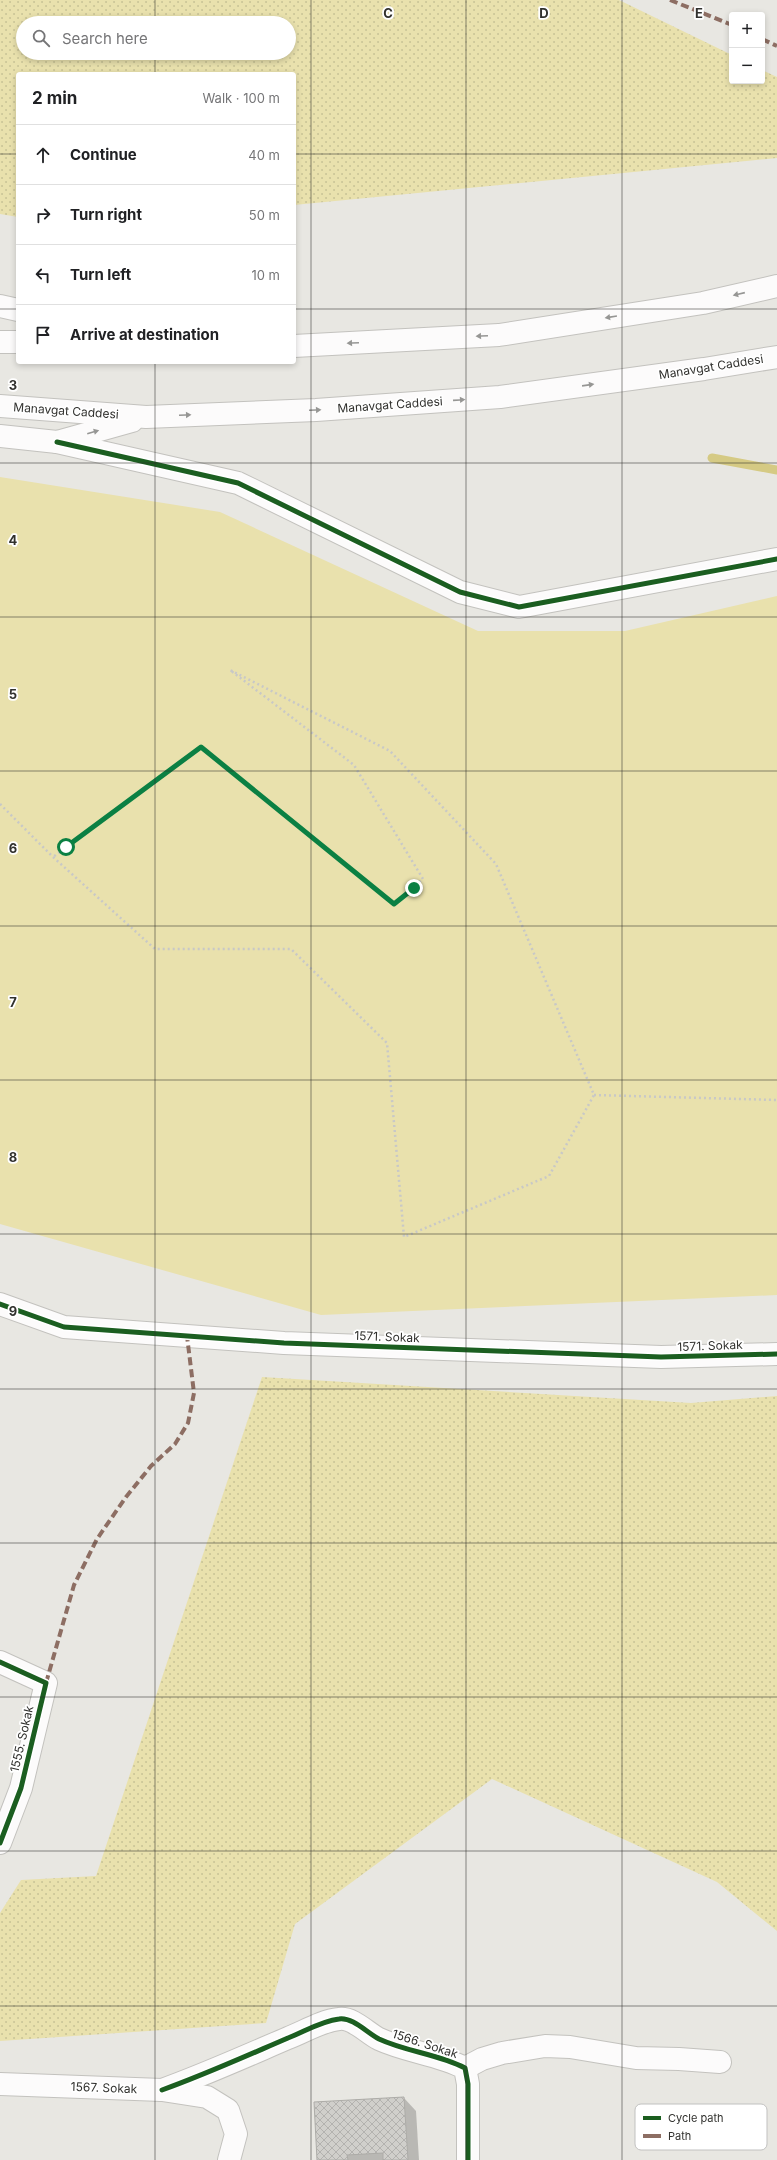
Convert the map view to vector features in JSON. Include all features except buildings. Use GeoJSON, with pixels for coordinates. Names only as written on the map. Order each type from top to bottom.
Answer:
{"type":"FeatureCollection","features":[{"type":"Feature","properties":{"kind":"main road"},"geometry":{"type":"LineString","coordinates":[[296,346],[499,335],[702,303],[777,286]]}},
{"type":"Feature","properties":{"kind":"main road"},"geometry":{"type":"LineString","coordinates":[[0,306],[16,310]]}},
{"type":"Feature","properties":{"kind":"main road"},"geometry":{"type":"LineString","coordinates":[[0,342],[16,342]]}},
{"type":"Feature","properties":{"kind":"main road","name":"Manavgat Caddesi"},"geometry":{"type":"LineString","coordinates":[[0,406],[146,417],[316,410],[500,397],[704,369],[777,357]]}},
{"type":"Feature","properties":{"kind":"main road"},"geometry":{"type":"LineString","coordinates":[[57,442],[146,417]]}},
{"type":"Feature","properties":{"kind":"main road"},"geometry":{"type":"LineString","coordinates":[[0,436],[57,442],[238,483],[460,592],[519,607],[777,559]]}},
{"type":"Feature","properties":{"kind":"main road","name":"1571. Sokak"},"geometry":{"type":"LineString","coordinates":[[0,1304],[64,1326],[284,1343],[661,1357],[777,1354]]}},
{"type":"Feature","properties":{"kind":"main road","name":"1555. Sokak"},"geometry":{"type":"LineString","coordinates":[[0,1662],[46,1684],[21,1788],[0,1843]]}},
{"type":"Feature","properties":{"kind":"main road","name":"1566. Sokak"},"geometry":{"type":"LineString","coordinates":[[162,2090],[202,2076],[315,2026],[340,2018],[355,2024],[374,2037],[398,2047],[450,2061],[465,2068],[468,2084],[468,2160]]}},
{"type":"Feature","properties":{"kind":"main road"},"geometry":{"type":"LineString","coordinates":[[465,2068],[482,2059],[502,2053],[545,2046],[570,2047],[636,2058],[720,2062]]}},
{"type":"Feature","properties":{"kind":"main road","name":"1567. Sokak"},"geometry":{"type":"LineString","coordinates":[[0,2084],[162,2090],[207,2097],[228,2110],[236,2134],[229,2160]]}},
{"type":"Feature","properties":{"kind":"path"},"geometry":{"type":"LineString","coordinates":[[53,856],[201,747],[394,904],[423,879],[354,765],[230,670],[390,751],[496,864],[594,1094]]}},
{"type":"Feature","properties":{"kind":"path"},"geometry":{"type":"LineString","coordinates":[[0,804],[53,856],[155,949],[291,949],[387,1043],[404,1237],[548,1176],[594,1094]]}},
{"type":"Feature","properties":{"kind":"path"},"geometry":{"type":"LineString","coordinates":[[594,1094],[777,1100]]}},
{"type":"Feature","properties":{"kind":"shaded area"},"geometry":{"type":"Polygon","coordinates":[[[0,0],[619,0],[729,54],[729,84],[765,84],[765,71],[777,77],[777,158],[296,205],[296,72],[16,72],[16,217],[0,214],[0,0]]]}},
{"type":"Feature","properties":{"kind":"shaded area"},"geometry":{"type":"Polygon","coordinates":[[[0,477],[220,512],[478,631],[625,631],[777,596],[777,1295],[321,1315],[0,1224],[0,477]]]}},
{"type":"Feature","properties":{"kind":"shaded area"},"geometry":{"type":"Polygon","coordinates":[[[262,1377],[691,1403],[777,1396],[777,1931],[717,1882],[492,1779],[295,1924],[266,2023],[0,2041],[0,1913],[21,1880],[96,1876],[262,1377]]]}},
{"type":"Feature","properties":{"kind":"waterway"},"geometry":{"type":"LineString","coordinates":[[712,458],[777,470]]}},
{"type":"Feature","properties":{"kind":"marked path"},"geometry":{"type":"LineString","coordinates":[[670,0],[729,24]]}},
{"type":"Feature","properties":{"kind":"marked path"},"geometry":{"type":"LineString","coordinates":[[765,40],[777,46]]}},
{"type":"Feature","properties":{"kind":"marked path"},"geometry":{"type":"LineString","coordinates":[[46,1683],[74,1585],[97,1539],[126,1497],[151,1466],[175,1444],[188,1423],[194,1393],[187,1336]]}},
{"type":"Feature","properties":{"kind":"cycle path"},"geometry":{"type":"LineString","coordinates":[[57,442],[238,483],[460,592],[519,607],[777,559]]}},
{"type":"Feature","properties":{"kind":"cycle path"},"geometry":{"type":"LineString","coordinates":[[0,1304],[64,1327],[284,1343],[661,1357],[777,1354]]}},
{"type":"Feature","properties":{"kind":"cycle path"},"geometry":{"type":"LineString","coordinates":[[0,1662],[46,1683],[21,1788],[0,1843]]}},
{"type":"Feature","properties":{"kind":"cycle path"},"geometry":{"type":"LineString","coordinates":[[162,2090],[294,2036],[319,2024],[339,2019],[349,2020],[379,2039],[400,2047],[444,2059],[465,2068],[468,2084],[468,2160]]}},
{"type":"Feature","properties":{"kind":"route"},"geometry":{"type":"LineString","coordinates":[[66,847],[201,747],[394,904],[414,888]]}}]}
